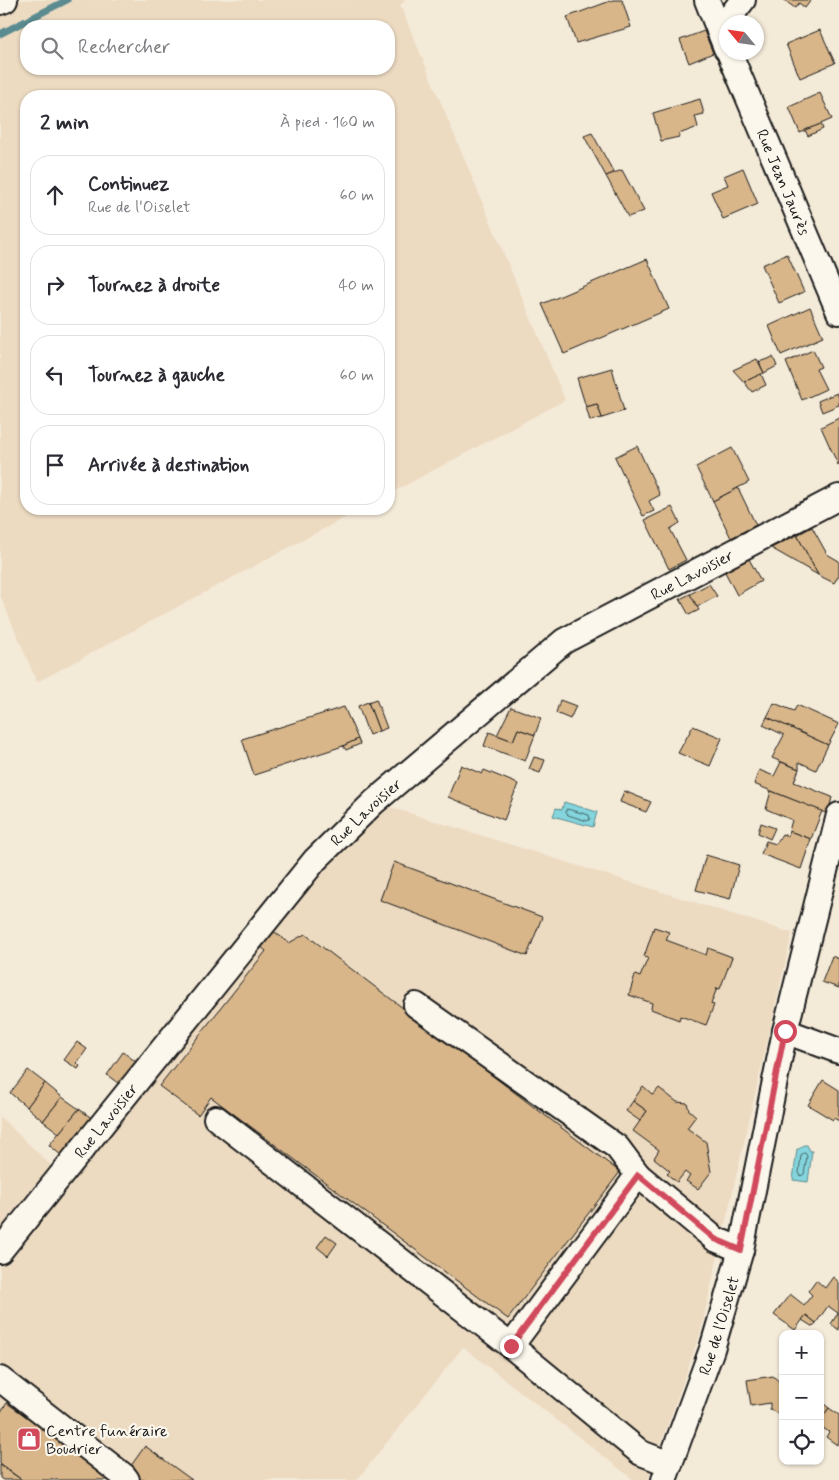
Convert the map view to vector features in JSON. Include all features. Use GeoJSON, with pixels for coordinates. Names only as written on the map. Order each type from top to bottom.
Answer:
{"type":"FeatureCollection","features":[{"type":"Feature","properties":{"kind":"street"},"geometry":{"type":"LineString","coordinates":[[0,2],[5,0]]}},
{"type":"Feature","properties":{"kind":"street"},"geometry":{"type":"LineString","coordinates":[[707,0],[719,29]]}},
{"type":"Feature","properties":{"kind":"street"},"geometry":{"type":"LineString","coordinates":[[735,15],[743,0]]}},
{"type":"Feature","properties":{"kind":"street","name":"Rue Jean Jaurès"},"geometry":{"type":"LineString","coordinates":[[731,60],[839,312]]}},
{"type":"Feature","properties":{"kind":"street","name":"Rue Lavoisier"},"geometry":{"type":"LineString","coordinates":[[0,1251],[315,860],[374,802],[564,641],[839,497]]}},
{"type":"Feature","properties":{"kind":"street","name":"Rue de l'Oiselet"},"geometry":{"type":"LineString","coordinates":[[667,1472],[712,1349],[741,1250],[785,1031],[839,815]]}},
{"type":"Feature","properties":{"kind":"street"},"geometry":{"type":"LineString","coordinates":[[416,1005],[617,1148],[638,1175],[715,1239],[741,1250]]}},
{"type":"Feature","properties":{"kind":"street"},"geometry":{"type":"LineString","coordinates":[[785,1031],[839,1051]]}},
{"type":"Feature","properties":{"kind":"street"},"geometry":{"type":"LineString","coordinates":[[216,1118],[511,1346],[641,1453],[667,1472]]}},
{"type":"Feature","properties":{"kind":"street"},"geometry":{"type":"LineString","coordinates":[[511,1346],[638,1175]]}},
{"type":"Feature","properties":{"kind":"street"},"geometry":{"type":"LineString","coordinates":[[0,1379],[124,1476],[126,1480]]}},
{"type":"Feature","properties":{"kind":"shaded area"},"geometry":{"type":"Polygon","coordinates":[[[0,0],[406,0],[400,5],[565,400],[395,491],[395,90],[20,90],[20,515],[350,515],[37,682],[0,595],[0,0]]]}},
{"type":"Feature","properties":{"kind":"shaded area"},"geometry":{"type":"Polygon","coordinates":[[[374,802],[792,933],[700,1334],[648,1480],[634,1480],[463,1347],[357,1480],[0,1480],[0,1117],[58,1172],[374,802]]]}},
{"type":"Feature","properties":{"kind":"water"},"geometry":{"type":"Polygon","coordinates":[[[564,802],[597,812],[593,827],[553,816],[556,808],[562,810],[564,802]]]}},
{"type":"Feature","properties":{"kind":"water"},"geometry":{"type":"Polygon","coordinates":[[[807,1145],[810,1151],[812,1151],[808,1182],[793,1180],[797,1149],[807,1145]]]}},
{"type":"Feature","properties":{"kind":"building"},"geometry":{"type":"Polygon","coordinates":[[[613,0],[622,0],[631,27],[576,43],[567,17],[613,0]]]}},
{"type":"Feature","properties":{"kind":"building"},"geometry":{"type":"Polygon","coordinates":[[[784,0],[811,0],[805,8],[799,3],[795,8],[784,0]]]}},
{"type":"Feature","properties":{"kind":"building"},"geometry":{"type":"Polygon","coordinates":[[[820,30],[835,63],[800,78],[786,44],[820,30]]]}},
{"type":"Feature","properties":{"kind":"building"},"geometry":{"type":"Polygon","coordinates":[[[704,31],[713,53],[689,63],[680,40],[704,31]]]}},
{"type":"Feature","properties":{"kind":"building"},"geometry":{"type":"Polygon","coordinates":[[[820,93],[832,119],[800,133],[789,107],[820,93]]]}},
{"type":"Feature","properties":{"kind":"building"},"geometry":{"type":"Polygon","coordinates":[[[700,99],[704,114],[695,116],[698,127],[679,134],[679,137],[661,141],[653,113],[700,99]]]}},
{"type":"Feature","properties":{"kind":"building"},"geometry":{"type":"Polygon","coordinates":[[[821,124],[823,129],[808,136],[805,130],[821,124]]]}},
{"type":"Feature","properties":{"kind":"building"},"geometry":{"type":"Polygon","coordinates":[[[592,133],[614,173],[606,176],[584,136],[592,133]]]}},
{"type":"Feature","properties":{"kind":"building"},"geometry":{"type":"Polygon","coordinates":[[[743,168],[758,204],[723,219],[711,192],[728,185],[724,176],[743,168]]]}},
{"type":"Feature","properties":{"kind":"building"},"geometry":{"type":"Polygon","coordinates":[[[622,170],[644,211],[628,217],[606,176],[622,170]]]}},
{"type":"Feature","properties":{"kind":"building"},"geometry":{"type":"Polygon","coordinates":[[[787,254],[804,292],[779,303],[762,265],[787,254]]]}},
{"type":"Feature","properties":{"kind":"building"},"geometry":{"type":"Polygon","coordinates":[[[647,259],[669,309],[564,354],[542,304],[647,259]]]}},
{"type":"Feature","properties":{"kind":"building"},"geometry":{"type":"Polygon","coordinates":[[[810,307],[823,337],[781,355],[769,326],[810,307]]]}},
{"type":"Feature","properties":{"kind":"building"},"geometry":{"type":"Polygon","coordinates":[[[813,350],[821,367],[816,369],[826,389],[802,400],[786,362],[813,350]]]}},
{"type":"Feature","properties":{"kind":"building"},"geometry":{"type":"Polygon","coordinates":[[[773,357],[777,366],[764,373],[759,362],[773,357]]]}},
{"type":"Feature","properties":{"kind":"building"},"geometry":{"type":"Polygon","coordinates":[[[757,359],[764,373],[744,382],[733,370],[757,359]]]}},
{"type":"Feature","properties":{"kind":"building"},"geometry":{"type":"Polygon","coordinates":[[[612,368],[624,411],[602,418],[597,404],[586,407],[577,378],[612,368]]]}},
{"type":"Feature","properties":{"kind":"building"},"geometry":{"type":"Polygon","coordinates":[[[761,374],[766,385],[752,392],[744,382],[761,374]]]}},
{"type":"Feature","properties":{"kind":"building"},"geometry":{"type":"Polygon","coordinates":[[[837,393],[839,405],[822,412],[818,401],[837,393]]]}},
{"type":"Feature","properties":{"kind":"building"},"geometry":{"type":"Polygon","coordinates":[[[597,404],[602,418],[590,421],[586,407],[597,404]]]}},
{"type":"Feature","properties":{"kind":"building"},"geometry":{"type":"Polygon","coordinates":[[[839,418],[839,465],[838,465],[821,427],[839,418]]]}},
{"type":"Feature","properties":{"kind":"building"},"geometry":{"type":"Polygon","coordinates":[[[637,446],[660,495],[649,501],[654,511],[643,516],[615,457],[637,446]]]}},
{"type":"Feature","properties":{"kind":"building"},"geometry":{"type":"Polygon","coordinates":[[[732,448],[749,482],[713,501],[696,467],[732,448]]]}},
{"type":"Feature","properties":{"kind":"building"},"geometry":{"type":"Polygon","coordinates":[[[738,488],[756,525],[731,538],[713,501],[738,488]]]}},
{"type":"Feature","properties":{"kind":"building"},"geometry":{"type":"Polygon","coordinates":[[[672,507],[680,523],[670,529],[686,560],[669,569],[645,520],[672,507]]]}},
{"type":"Feature","properties":{"kind":"building"},"geometry":{"type":"Polygon","coordinates":[[[812,527],[827,554],[839,561],[839,575],[834,583],[818,575],[797,535],[812,527]]]}},
{"type":"Feature","properties":{"kind":"building"},"geometry":{"type":"Polygon","coordinates":[[[797,535],[818,575],[771,548],[797,535]]]}},
{"type":"Feature","properties":{"kind":"building"},"geometry":{"type":"Polygon","coordinates":[[[749,559],[761,581],[737,595],[725,572],[749,559]]]}},
{"type":"Feature","properties":{"kind":"building"},"geometry":{"type":"Polygon","coordinates":[[[709,584],[717,596],[697,607],[690,594],[709,584]]]}},
{"type":"Feature","properties":{"kind":"building"},"geometry":{"type":"Polygon","coordinates":[[[690,594],[699,610],[689,615],[680,599],[690,594]]]}},
{"type":"Feature","properties":{"kind":"building"},"geometry":{"type":"Polygon","coordinates":[[[376,699],[387,728],[379,731],[368,702],[376,699]]]}},
{"type":"Feature","properties":{"kind":"building"},"geometry":{"type":"Polygon","coordinates":[[[560,700],[576,706],[570,719],[556,713],[560,700]]]}},
{"type":"Feature","properties":{"kind":"building"},"geometry":{"type":"Polygon","coordinates":[[[368,702],[379,731],[369,735],[358,706],[368,702]]]}},
{"type":"Feature","properties":{"kind":"building"},"geometry":{"type":"Polygon","coordinates":[[[774,703],[794,711],[797,705],[839,724],[828,745],[767,717],[774,703]]]}},
{"type":"Feature","properties":{"kind":"building"},"geometry":{"type":"Polygon","coordinates":[[[344,707],[358,739],[343,746],[254,775],[242,739],[344,707]]]}},
{"type":"Feature","properties":{"kind":"building"},"geometry":{"type":"Polygon","coordinates":[[[511,707],[541,718],[535,735],[518,729],[513,741],[497,735],[511,707]]]}},
{"type":"Feature","properties":{"kind":"building"},"geometry":{"type":"Polygon","coordinates":[[[767,717],[828,745],[816,770],[799,762],[799,769],[772,758],[784,735],[763,725],[767,717]]]}},
{"type":"Feature","properties":{"kind":"building"},"geometry":{"type":"Polygon","coordinates":[[[693,726],[722,738],[710,766],[678,753],[693,726]]]}},
{"type":"Feature","properties":{"kind":"building"},"geometry":{"type":"Polygon","coordinates":[[[518,729],[535,735],[525,761],[484,746],[489,732],[513,741],[518,729]]]}},
{"type":"Feature","properties":{"kind":"building"},"geometry":{"type":"Polygon","coordinates":[[[358,739],[360,744],[346,750],[343,746],[358,739]]]}},
{"type":"Feature","properties":{"kind":"building"},"geometry":{"type":"Polygon","coordinates":[[[534,757],[545,760],[540,773],[529,769],[534,757]]]}},
{"type":"Feature","properties":{"kind":"building"},"geometry":{"type":"Polygon","coordinates":[[[781,762],[799,769],[794,782],[832,797],[828,814],[754,784],[759,770],[774,776],[781,762]]]}},
{"type":"Feature","properties":{"kind":"building"},"geometry":{"type":"Polygon","coordinates":[[[461,765],[482,774],[484,770],[518,784],[504,820],[448,797],[461,765]]]}},
{"type":"Feature","properties":{"kind":"building"},"geometry":{"type":"Polygon","coordinates":[[[624,791],[651,802],[646,812],[620,802],[624,791]]]}},
{"type":"Feature","properties":{"kind":"building"},"geometry":{"type":"Polygon","coordinates":[[[771,791],[822,811],[811,839],[789,831],[792,820],[766,809],[771,791]]]}},
{"type":"Feature","properties":{"kind":"building"},"geometry":{"type":"Polygon","coordinates":[[[761,823],[775,828],[770,839],[758,833],[761,823]]]}},
{"type":"Feature","properties":{"kind":"building"},"geometry":{"type":"Polygon","coordinates":[[[789,831],[811,839],[801,869],[761,854],[766,841],[776,844],[782,834],[788,836],[789,831]]]}},
{"type":"Feature","properties":{"kind":"building"},"geometry":{"type":"Polygon","coordinates":[[[706,855],[739,865],[730,899],[696,890],[706,855]]]}},
{"type":"Feature","properties":{"kind":"building"},"geometry":{"type":"Polygon","coordinates":[[[394,862],[542,917],[527,956],[380,900],[394,862]]]}},
{"type":"Feature","properties":{"kind":"building"},"geometry":{"type":"Polygon","coordinates":[[[654,927],[669,932],[666,940],[706,955],[708,948],[732,957],[720,989],[717,988],[711,1004],[714,1005],[706,1025],[680,1016],[679,1020],[651,1009],[652,1003],[629,995],[635,975],[640,977],[648,958],[644,957],[654,927]]]}},
{"type":"Feature","properties":{"kind":"building"},"geometry":{"type":"Polygon","coordinates":[[[272,930],[289,943],[305,934],[620,1172],[508,1319],[211,1097],[198,1115],[159,1086],[266,951],[260,946],[272,930]]]}},
{"type":"Feature","properties":{"kind":"building"},"geometry":{"type":"Polygon","coordinates":[[[832,956],[839,959],[839,988],[822,982],[832,956]]]}},
{"type":"Feature","properties":{"kind":"building"},"geometry":{"type":"Polygon","coordinates":[[[77,1042],[87,1049],[77,1063],[80,1066],[78,1069],[64,1060],[77,1042]]]}},
{"type":"Feature","properties":{"kind":"building"},"geometry":{"type":"Polygon","coordinates":[[[123,1052],[139,1064],[122,1086],[107,1075],[123,1052]]]}},
{"type":"Feature","properties":{"kind":"building"},"geometry":{"type":"Polygon","coordinates":[[[28,1070],[45,1083],[27,1107],[10,1093],[28,1070]]]}},
{"type":"Feature","properties":{"kind":"building"},"geometry":{"type":"Polygon","coordinates":[[[823,1080],[839,1090],[839,1121],[834,1118],[833,1120],[808,1105],[823,1080]]]}},
{"type":"Feature","properties":{"kind":"building"},"geometry":{"type":"Polygon","coordinates":[[[45,1083],[62,1097],[43,1121],[27,1107],[45,1083]]]}},
{"type":"Feature","properties":{"kind":"building"},"geometry":{"type":"Polygon","coordinates":[[[643,1086],[653,1095],[659,1088],[677,1102],[687,1103],[689,1110],[696,1116],[687,1128],[706,1142],[711,1172],[698,1189],[686,1181],[690,1176],[685,1172],[677,1182],[667,1174],[670,1171],[654,1158],[659,1150],[633,1131],[647,1111],[633,1101],[643,1086]]]}},
{"type":"Feature","properties":{"kind":"building"},"geometry":{"type":"Polygon","coordinates":[[[62,1097],[79,1109],[59,1133],[43,1121],[62,1097]]]}},
{"type":"Feature","properties":{"kind":"building"},"geometry":{"type":"Polygon","coordinates":[[[633,1101],[647,1111],[640,1121],[626,1111],[633,1101]]]}},
{"type":"Feature","properties":{"kind":"building"},"geometry":{"type":"Polygon","coordinates":[[[79,1109],[93,1119],[63,1157],[49,1145],[79,1109]]]}},
{"type":"Feature","properties":{"kind":"building"},"geometry":{"type":"Polygon","coordinates":[[[326,1235],[337,1243],[328,1256],[317,1247],[326,1235]]]}},
{"type":"Feature","properties":{"kind":"building"},"geometry":{"type":"Polygon","coordinates":[[[833,1277],[839,1282],[839,1330],[831,1324],[838,1313],[828,1306],[816,1323],[806,1315],[795,1330],[774,1315],[790,1294],[804,1305],[812,1295],[808,1291],[816,1280],[825,1288],[833,1277]]]}},
{"type":"Feature","properties":{"kind":"building"},"geometry":{"type":"Polygon","coordinates":[[[806,1315],[816,1323],[813,1327],[802,1320],[806,1315]]]}},
{"type":"Feature","properties":{"kind":"building"},"geometry":{"type":"Polygon","coordinates":[[[773,1376],[779,1381],[779,1415],[770,1409],[770,1403],[751,1406],[747,1380],[773,1376]]]}},
{"type":"Feature","properties":{"kind":"building","name":"Centre funéraire Boudrier"},"geometry":{"type":"Polygon","coordinates":[[[7,1403],[116,1480],[22,1480],[0,1464],[0,1413],[7,1403]]]}},
{"type":"Feature","properties":{"kind":"building"},"geometry":{"type":"Polygon","coordinates":[[[824,1404],[829,1408],[824,1415],[824,1404]]]}},
{"type":"Feature","properties":{"kind":"building"},"geometry":{"type":"Polygon","coordinates":[[[829,1408],[839,1415],[839,1442],[837,1445],[826,1437],[829,1432],[824,1429],[824,1415],[829,1408]]]}},
{"type":"Feature","properties":{"kind":"building"},"geometry":{"type":"Polygon","coordinates":[[[145,1446],[192,1480],[141,1480],[128,1470],[145,1446]]]}},
{"type":"Feature","properties":{"kind":"building"},"geometry":{"type":"Polygon","coordinates":[[[0,1465],[22,1480],[3,1480],[0,1478],[0,1465]]]}},
{"type":"Feature","properties":{"kind":"waterway"},"geometry":{"type":"LineString","coordinates":[[28,20],[67,0]]}},
{"type":"Feature","properties":{"kind":"waterway"},"geometry":{"type":"LineString","coordinates":[[0,34],[20,24]]}},
{"type":"Feature","properties":{"kind":"place","name":"Centre funéraire Boudrier"},"geometry":{"type":"Point","coordinates":[29,1439]}},
{"type":"Feature","properties":{"kind":"route"},"geometry":{"type":"LineString","coordinates":[[511,1346],[638,1175],[715,1239],[741,1250],[785,1031]]}}]}
